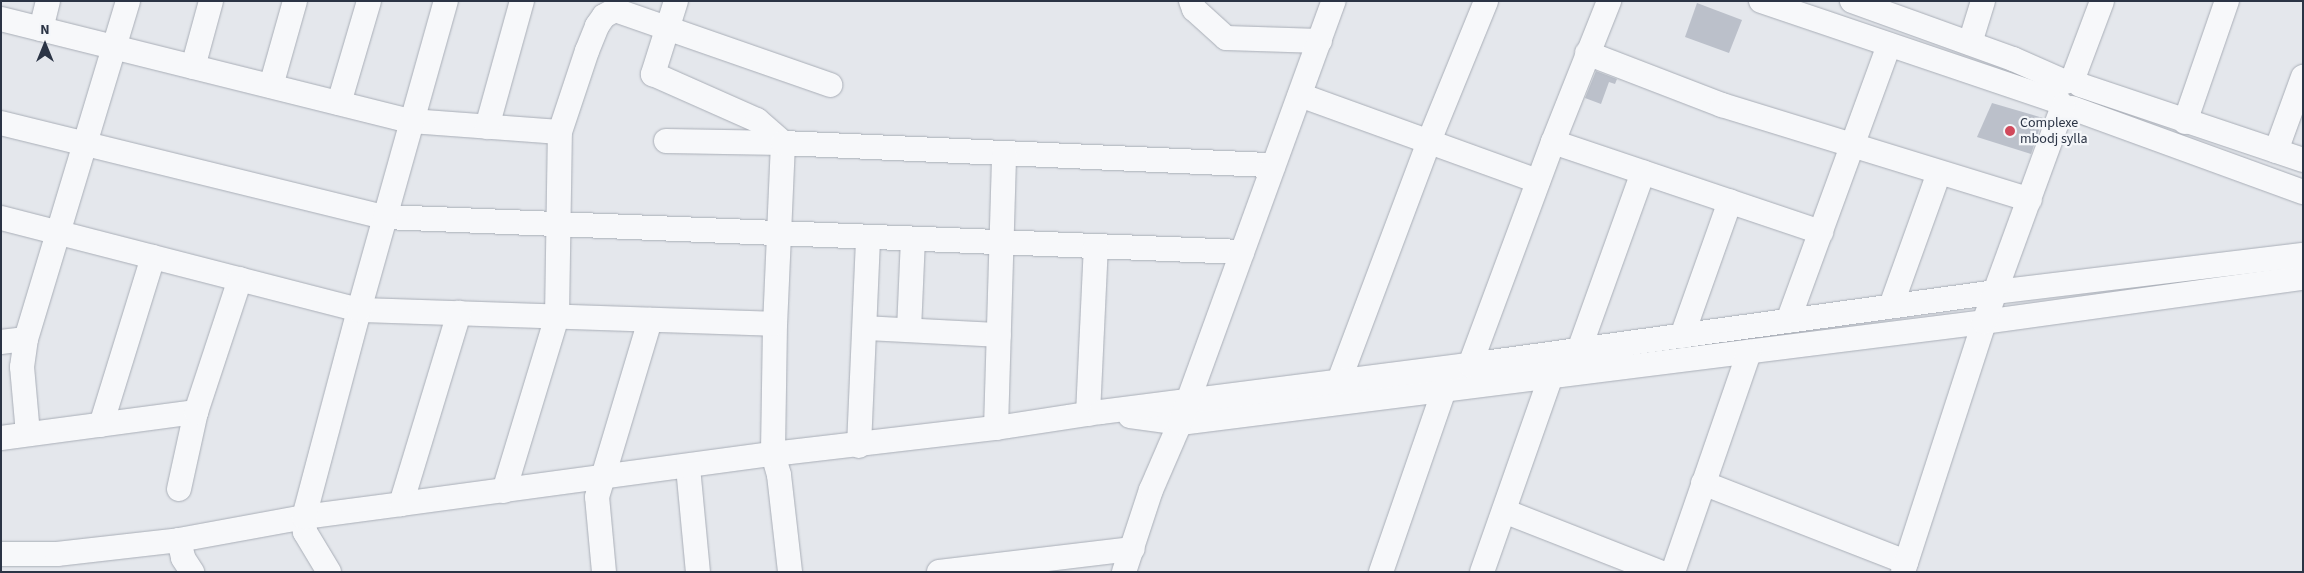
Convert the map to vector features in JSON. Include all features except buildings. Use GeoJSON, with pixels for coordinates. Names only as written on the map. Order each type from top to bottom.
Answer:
{"type":"FeatureCollection","features":[{"type":"Feature","properties":{"kind":"street"},"geometry":{"type":"LineString","coordinates":[[42,29],[48,1]]}},
{"type":"Feature","properties":{"kind":"street"},"geometry":{"type":"LineString","coordinates":[[28,434],[22,367],[26,339],[128,1]]}},
{"type":"Feature","properties":{"kind":"street"},"geometry":{"type":"LineString","coordinates":[[193,67],[211,1]]}},
{"type":"Feature","properties":{"kind":"street"},"geometry":{"type":"LineString","coordinates":[[271,86],[295,1]]}},
{"type":"Feature","properties":{"kind":"street"},"geometry":{"type":"LineString","coordinates":[[339,103],[369,1]]}},
{"type":"Feature","properties":{"kind":"street"},"geometry":{"type":"LineString","coordinates":[[329,572],[305,532],[304,517],[384,217],[446,1]]}},
{"type":"Feature","properties":{"kind":"street"},"geometry":{"type":"LineString","coordinates":[[487,127],[522,1]]}},
{"type":"Feature","properties":{"kind":"street"},"geometry":{"type":"LineString","coordinates":[[676,1],[653,74],[757,120],[783,143]]}},
{"type":"Feature","properties":{"kind":"street"},"geometry":{"type":"LineString","coordinates":[[1191,1],[1194,9],[1226,38],[1320,41]]}},
{"type":"Feature","properties":{"kind":"street"},"geometry":{"type":"LineString","coordinates":[[1124,572],[1152,490],[1180,423],[1334,1]]}},
{"type":"Feature","properties":{"kind":"street"},"geometry":{"type":"LineString","coordinates":[[1339,381],[1429,141],[1486,1]]}},
{"type":"Feature","properties":{"kind":"street"},"geometry":{"type":"LineString","coordinates":[[1470,365],[1538,181],[1609,1]]}},
{"type":"Feature","properties":{"kind":"street"},"geometry":{"type":"LineString","coordinates":[[1761,1],[1889,45],[2069,94],[2185,122],[2303,160]]}},
{"type":"Feature","properties":{"kind":"street"},"geometry":{"type":"LineString","coordinates":[[1852,1],[1970,43],[2069,94],[2303,192]]}},
{"type":"Feature","properties":{"kind":"street"},"geometry":{"type":"LineString","coordinates":[[1970,43],[1983,1]]}},
{"type":"Feature","properties":{"kind":"street"},"geometry":{"type":"LineString","coordinates":[[1703,484],[1905,567],[1984,322],[2102,1]]}},
{"type":"Feature","properties":{"kind":"street"},"geometry":{"type":"LineString","coordinates":[[2185,122],[2227,1]]}},
{"type":"Feature","properties":{"kind":"street"},"geometry":{"type":"LineString","coordinates":[[504,491],[556,317],[560,224],[560,132],[590,43],[604,16],[615,10],[830,85]]}},
{"type":"Feature","properties":{"kind":"street"},"geometry":{"type":"LineString","coordinates":[[1862,37],[1878,10]]}},
{"type":"Feature","properties":{"kind":"street"},"geometry":{"type":"LineString","coordinates":[[1,19],[411,121],[560,132]]}},
{"type":"Feature","properties":{"kind":"street"},"geometry":{"type":"LineString","coordinates":[[1788,321],[1889,45]]}},
{"type":"Feature","properties":{"kind":"street"},"geometry":{"type":"LineString","coordinates":[[1587,53],[1722,105],[2030,200]]}},
{"type":"Feature","properties":{"kind":"street"},"geometry":{"type":"LineString","coordinates":[[2276,151],[2303,77]]}},
{"type":"Feature","properties":{"kind":"street"},"geometry":{"type":"LineString","coordinates":[[1300,94],[1538,181]]}},
{"type":"Feature","properties":{"kind":"street"},"geometry":{"type":"LineString","coordinates":[[1,123],[384,217],[1242,252]]}},
{"type":"Feature","properties":{"kind":"street"},"geometry":{"type":"LineString","coordinates":[[666,141],[783,143],[1274,165]]}},
{"type":"Feature","properties":{"kind":"street"},"geometry":{"type":"LineString","coordinates":[[1553,142],[1821,232]]}},
{"type":"Feature","properties":{"kind":"street"},"geometry":{"type":"LineString","coordinates":[[783,143],[775,324],[773,454],[779,475],[790,572]]}},
{"type":"Feature","properties":{"kind":"street"},"geometry":{"type":"LineString","coordinates":[[996,428],[1004,153]]}},
{"type":"Feature","properties":{"kind":"street"},"geometry":{"type":"LineString","coordinates":[[1579,350],[1643,172]]}},
{"type":"Feature","properties":{"kind":"street"},"geometry":{"type":"LineString","coordinates":[[1891,306],[1939,173]]}},
{"type":"Feature","properties":{"kind":"street"},"geometry":{"type":"LineString","coordinates":[[1682,336],[1730,201]]}},
{"type":"Feature","properties":{"kind":"street"},"geometry":{"type":"LineString","coordinates":[[1,218],[359,310],[775,324]]}},
{"type":"Feature","properties":{"kind":"street"},"geometry":{"type":"LineString","coordinates":[[859,446],[868,237]]}},
{"type":"Feature","properties":{"kind":"street"},"geometry":{"type":"LineString","coordinates":[[910,330],[913,239]]}},
{"type":"Feature","properties":{"kind":"street"},"geometry":{"type":"LineString","coordinates":[[1095,413],[1096,246]]}},
{"type":"Feature","properties":{"kind":"street"},"geometry":{"type":"LineString","coordinates":[[1,554],[57,554],[179,540],[304,517],[688,467],[773,454],[859,446],[1095,413],[1470,365],[1996,292],[2303,255]]}},
{"type":"Feature","properties":{"kind":"street"},"geometry":{"type":"LineString","coordinates":[[101,425],[153,257]]}},
{"type":"Feature","properties":{"kind":"street"},"geometry":{"type":"LineString","coordinates":[[1095,413],[1180,423],[1984,322],[2303,278]]}},
{"type":"Feature","properties":{"kind":"street"},"geometry":{"type":"LineString","coordinates":[[179,489],[196,412],[240,279]]}},
{"type":"Feature","properties":{"kind":"street"},"geometry":{"type":"LineString","coordinates":[[401,504],[459,313]]}},
{"type":"Feature","properties":{"kind":"street"},"geometry":{"type":"LineString","coordinates":[[604,572],[597,497],[605,478],[650,320]]}},
{"type":"Feature","properties":{"kind":"street"},"geometry":{"type":"LineString","coordinates":[[865,328],[999,335]]}},
{"type":"Feature","properties":{"kind":"street"},"geometry":{"type":"LineString","coordinates":[[1,342],[26,339]]}},
{"type":"Feature","properties":{"kind":"street"},"geometry":{"type":"LineString","coordinates":[[1673,572],[1749,352]]}},
{"type":"Feature","properties":{"kind":"street"},"geometry":{"type":"LineString","coordinates":[[1482,572],[1551,376]]}},
{"type":"Feature","properties":{"kind":"street"},"geometry":{"type":"LineString","coordinates":[[1381,572],[1444,390]]}},
{"type":"Feature","properties":{"kind":"street"},"geometry":{"type":"LineString","coordinates":[[1,438],[196,412]]}},
{"type":"Feature","properties":{"kind":"street"},"geometry":{"type":"LineString","coordinates":[[688,467],[698,572]]}},
{"type":"Feature","properties":{"kind":"street"},"geometry":{"type":"LineString","coordinates":[[1504,511],[1660,572]]}},
{"type":"Feature","properties":{"kind":"street"},"geometry":{"type":"LineString","coordinates":[[179,540],[183,558],[192,572]]}},
{"type":"Feature","properties":{"kind":"street"},"geometry":{"type":"LineString","coordinates":[[939,572],[1133,549]]}},
{"type":"Feature","properties":{"kind":"place","name":"Complexe mbodj sylla"},"geometry":{"type":"Point","coordinates":[2010,131]}}]}
